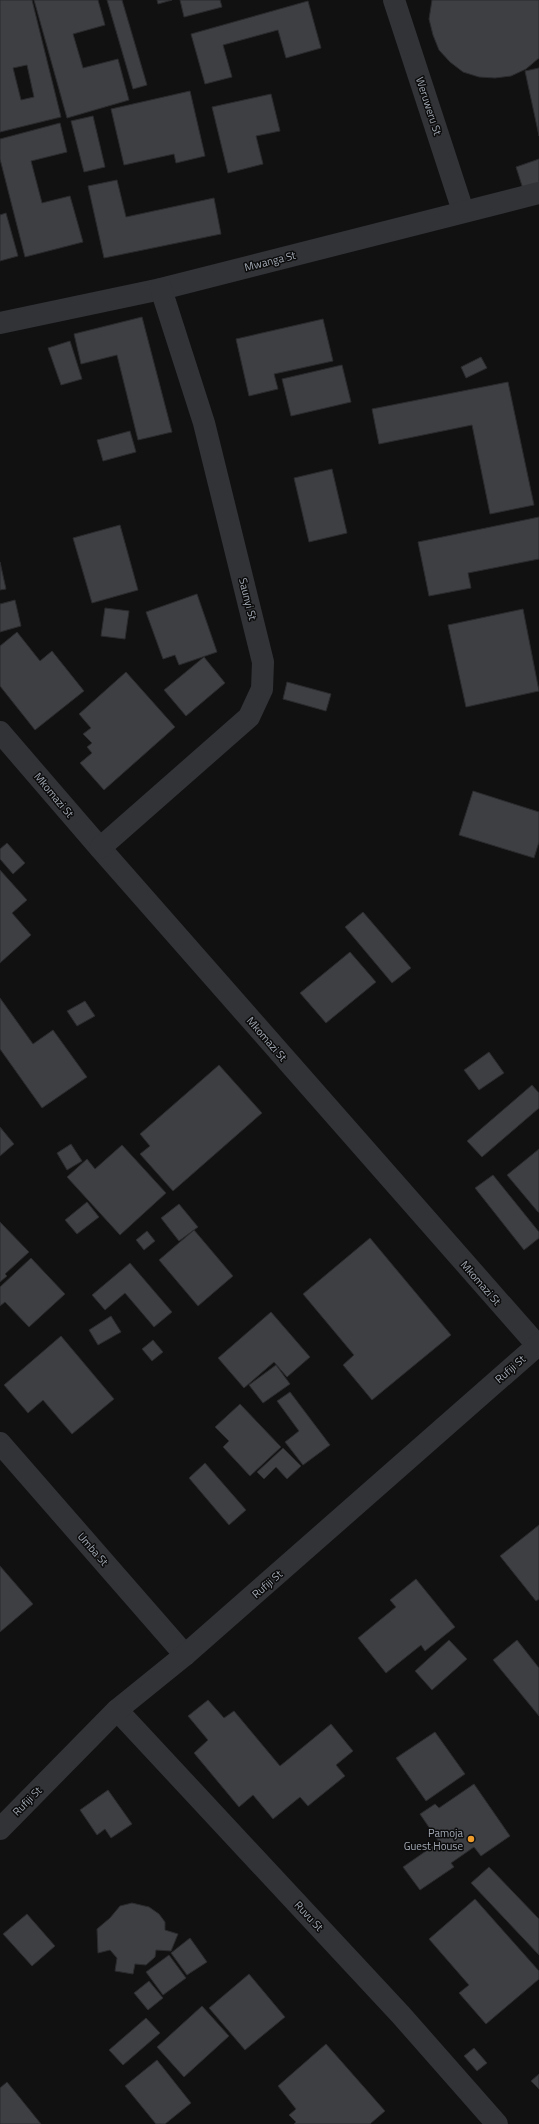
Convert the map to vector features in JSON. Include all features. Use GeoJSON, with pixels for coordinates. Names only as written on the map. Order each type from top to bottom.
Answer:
{"type":"FeatureCollection","features":[{"type":"Feature","properties":{"kind":"street","name":"Weruweru St"},"geometry":{"type":"LineString","coordinates":[[394,0],[464,211]]}},
{"type":"Feature","properties":{"kind":"street","name":"Mwanga St"},"geometry":{"type":"LineString","coordinates":[[0,323],[160,289],[539,193]]}},
{"type":"Feature","properties":{"kind":"street","name":"Saunyi St"},"geometry":{"type":"LineString","coordinates":[[100,848],[249,717],[262,689],[262,662],[204,423],[160,289]]}},
{"type":"Feature","properties":{"kind":"street","name":"Mkomazi St"},"geometry":{"type":"LineString","coordinates":[[0,732],[100,848],[538,1344]]}},
{"type":"Feature","properties":{"kind":"street","name":"Rufiji St"},"geometry":{"type":"LineString","coordinates":[[0,1829],[117,1710],[185,1656],[538,1344]]}},
{"type":"Feature","properties":{"kind":"street","name":"Umba St"},"geometry":{"type":"LineString","coordinates":[[0,1443],[185,1656]]}},
{"type":"Feature","properties":{"kind":"street","name":"Ruvu St"},"geometry":{"type":"LineString","coordinates":[[117,1710],[401,2015],[497,2124]]}},
{"type":"Feature","properties":{"kind":"building"},"geometry":{"type":"Polygon","coordinates":[[[0,0],[32,0],[61,117],[0,132],[0,0]],[[27,65],[13,68],[21,100],[34,97],[27,65]]]}},
{"type":"Feature","properties":{"kind":"building"},"geometry":{"type":"Polygon","coordinates":[[[34,0],[98,0],[105,25],[73,34],[83,68],[118,59],[129,100],[67,118],[34,0]]]}},
{"type":"Feature","properties":{"kind":"building"},"geometry":{"type":"Polygon","coordinates":[[[107,0],[122,0],[147,85],[133,89],[107,0]]]}},
{"type":"Feature","properties":{"kind":"building"},"geometry":{"type":"Polygon","coordinates":[[[157,0],[172,0],[158,4],[157,0]]]}},
{"type":"Feature","properties":{"kind":"building"},"geometry":{"type":"Polygon","coordinates":[[[180,0],[220,0],[222,7],[184,17],[180,0]]]}},
{"type":"Feature","properties":{"kind":"building"},"geometry":{"type":"Polygon","coordinates":[[[432,0],[539,0],[539,58],[526,69],[511,76],[495,78],[479,77],[463,72],[450,62],[439,50],[429,19],[432,0]]]}},
{"type":"Feature","properties":{"kind":"building"},"geometry":{"type":"Polygon","coordinates":[[[308,1],[321,48],[286,58],[278,30],[223,45],[232,77],[205,84],[191,34],[308,1]]]}},
{"type":"Feature","properties":{"kind":"building"},"geometry":{"type":"Polygon","coordinates":[[[539,68],[539,136],[525,71],[539,68]]]}},
{"type":"Feature","properties":{"kind":"building"},"geometry":{"type":"Polygon","coordinates":[[[190,91],[205,156],[176,163],[174,154],[124,165],[111,109],[190,91]]]}},
{"type":"Feature","properties":{"kind":"building"},"geometry":{"type":"Polygon","coordinates":[[[271,94],[280,131],[256,136],[263,164],[228,173],[212,107],[271,94]]]}},
{"type":"Feature","properties":{"kind":"building"},"geometry":{"type":"Polygon","coordinates":[[[93,116],[105,167],[84,172],[71,121],[93,116]]]}},
{"type":"Feature","properties":{"kind":"building"},"geometry":{"type":"Polygon","coordinates":[[[60,123],[67,152],[31,161],[42,203],[70,196],[83,242],[25,257],[0,159],[0,139],[60,123]]]}},
{"type":"Feature","properties":{"kind":"building"},"geometry":{"type":"Polygon","coordinates":[[[539,159],[539,187],[524,192],[516,167],[539,159]]]}},
{"type":"Feature","properties":{"kind":"building"},"geometry":{"type":"Polygon","coordinates":[[[117,180],[126,217],[214,198],[221,234],[104,258],[88,186],[117,180]]]}},
{"type":"Feature","properties":{"kind":"building"},"geometry":{"type":"Polygon","coordinates":[[[6,213],[18,256],[0,261],[0,215],[6,213]]]}},
{"type":"Feature","properties":{"kind":"building"},"geometry":{"type":"Polygon","coordinates":[[[142,317],[172,432],[138,440],[117,355],[81,364],[74,334],[142,317]]]}},
{"type":"Feature","properties":{"kind":"building"},"geometry":{"type":"Polygon","coordinates":[[[323,319],[333,361],[274,374],[278,389],[249,396],[236,339],[323,319]]]}},
{"type":"Feature","properties":{"kind":"building"},"geometry":{"type":"Polygon","coordinates":[[[70,341],[82,379],[61,385],[48,348],[70,341]]]}},
{"type":"Feature","properties":{"kind":"building"},"geometry":{"type":"Polygon","coordinates":[[[481,357],[487,368],[466,378],[461,367],[481,357]]]}},
{"type":"Feature","properties":{"kind":"building"},"geometry":{"type":"Polygon","coordinates":[[[342,365],[351,402],[291,416],[282,379],[342,365]]]}},
{"type":"Feature","properties":{"kind":"building"},"geometry":{"type":"Polygon","coordinates":[[[508,382],[534,505],[490,514],[472,425],[379,444],[372,409],[508,382]]]}},
{"type":"Feature","properties":{"kind":"building"},"geometry":{"type":"Polygon","coordinates":[[[130,431],[136,452],[103,461],[97,440],[130,431]]]}},
{"type":"Feature","properties":{"kind":"building"},"geometry":{"type":"Polygon","coordinates":[[[332,469],[347,533],[309,542],[294,478],[332,469]]]}},
{"type":"Feature","properties":{"kind":"building"},"geometry":{"type":"Polygon","coordinates":[[[539,517],[539,559],[468,573],[471,588],[429,596],[418,542],[539,517]]]}},
{"type":"Feature","properties":{"kind":"building"},"geometry":{"type":"Polygon","coordinates":[[[120,525],[138,590],[92,603],[73,538],[120,525]]]}},
{"type":"Feature","properties":{"kind":"building"},"geometry":{"type":"Polygon","coordinates":[[[0,562],[6,589],[0,590],[0,562]]]}},
{"type":"Feature","properties":{"kind":"building"},"geometry":{"type":"Polygon","coordinates":[[[197,594],[217,652],[179,665],[175,655],[163,659],[146,612],[197,594]]]}},
{"type":"Feature","properties":{"kind":"building"},"geometry":{"type":"Polygon","coordinates":[[[15,600],[21,626],[0,632],[0,604],[15,600]]]}},
{"type":"Feature","properties":{"kind":"building"},"geometry":{"type":"Polygon","coordinates":[[[105,608],[129,611],[125,639],[101,636],[105,608]]]}},
{"type":"Feature","properties":{"kind":"building"},"geometry":{"type":"Polygon","coordinates":[[[523,609],[539,691],[466,707],[448,625],[523,609]]]}},
{"type":"Feature","properties":{"kind":"building"},"geometry":{"type":"Polygon","coordinates":[[[17,632],[40,661],[52,651],[84,691],[35,730],[0,686],[0,646],[17,632]]]}},
{"type":"Feature","properties":{"kind":"building"},"geometry":{"type":"Polygon","coordinates":[[[204,657],[225,683],[186,716],[164,690],[204,657]]]}},
{"type":"Feature","properties":{"kind":"building"},"geometry":{"type":"Polygon","coordinates":[[[126,672],[175,727],[104,790],[80,763],[92,753],[87,747],[92,743],[83,734],[91,728],[79,714],[126,672]]]}},
{"type":"Feature","properties":{"kind":"building"},"geometry":{"type":"Polygon","coordinates":[[[287,682],[331,694],[326,711],[283,699],[287,682]]]}},
{"type":"Feature","properties":{"kind":"building"},"geometry":{"type":"Polygon","coordinates":[[[473,791],[539,812],[539,842],[534,858],[459,835],[473,791]]]}},
{"type":"Feature","properties":{"kind":"building"},"geometry":{"type":"Polygon","coordinates":[[[7,843],[25,863],[13,874],[0,859],[0,849],[7,843]]]}},
{"type":"Feature","properties":{"kind":"building"},"geometry":{"type":"Polygon","coordinates":[[[0,870],[27,900],[12,913],[31,935],[0,963],[0,870]]]}},
{"type":"Feature","properties":{"kind":"building"},"geometry":{"type":"Polygon","coordinates":[[[363,912],[411,968],[392,983],[345,927],[363,912]]]}},
{"type":"Feature","properties":{"kind":"building"},"geometry":{"type":"Polygon","coordinates":[[[350,952],[376,982],[326,1023],[300,993],[350,952]]]}},
{"type":"Feature","properties":{"kind":"building"},"geometry":{"type":"Polygon","coordinates":[[[0,998],[33,1044],[53,1030],[87,1077],[42,1108],[0,1049],[0,998]]]}},
{"type":"Feature","properties":{"kind":"building"},"geometry":{"type":"Polygon","coordinates":[[[85,1001],[95,1016],[77,1026],[67,1011],[85,1001]]]}},
{"type":"Feature","properties":{"kind":"building"},"geometry":{"type":"Polygon","coordinates":[[[489,1052],[504,1073],[479,1090],[464,1070],[489,1052]]]}},
{"type":"Feature","properties":{"kind":"building"},"geometry":{"type":"Polygon","coordinates":[[[219,1065],[262,1113],[173,1191],[140,1154],[150,1146],[140,1134],[219,1065]]]}},
{"type":"Feature","properties":{"kind":"building"},"geometry":{"type":"Polygon","coordinates":[[[532,1085],[539,1093],[539,1108],[482,1157],[467,1141],[532,1085]]]}},
{"type":"Feature","properties":{"kind":"building"},"geometry":{"type":"Polygon","coordinates":[[[0,1127],[14,1144],[0,1156],[0,1127]]]}},
{"type":"Feature","properties":{"kind":"building"},"geometry":{"type":"Polygon","coordinates":[[[71,1144],[82,1161],[67,1170],[57,1153],[71,1144]]]}},
{"type":"Feature","properties":{"kind":"building"},"geometry":{"type":"Polygon","coordinates":[[[122,1145],[166,1193],[120,1235],[67,1177],[87,1159],[95,1169],[122,1145]]]}},
{"type":"Feature","properties":{"kind":"building"},"geometry":{"type":"Polygon","coordinates":[[[539,1149],[539,1212],[538,1212],[507,1175],[539,1149]]]}},
{"type":"Feature","properties":{"kind":"building"},"geometry":{"type":"Polygon","coordinates":[[[493,1175],[539,1232],[539,1238],[524,1250],[475,1188],[493,1175]]]}},
{"type":"Feature","properties":{"kind":"building"},"geometry":{"type":"Polygon","coordinates":[[[87,1202],[99,1217],[77,1234],[65,1220],[87,1202]]]}},
{"type":"Feature","properties":{"kind":"building"},"geometry":{"type":"Polygon","coordinates":[[[179,1204],[198,1227],[179,1241],[161,1218],[179,1204]]]}},
{"type":"Feature","properties":{"kind":"building"},"geometry":{"type":"Polygon","coordinates":[[[0,1222],[29,1252],[5,1274],[7,1276],[0,1282],[0,1222]]]}},
{"type":"Feature","properties":{"kind":"building"},"geometry":{"type":"Polygon","coordinates":[[[194,1230],[233,1276],[198,1306],[159,1260],[194,1230]]]}},
{"type":"Feature","properties":{"kind":"building"},"geometry":{"type":"Polygon","coordinates":[[[147,1231],[155,1241],[144,1250],[136,1240],[147,1231]]]}},
{"type":"Feature","properties":{"kind":"building"},"geometry":{"type":"Polygon","coordinates":[[[370,1238],[451,1335],[372,1400],[343,1365],[354,1355],[303,1294],[370,1238]]]}},
{"type":"Feature","properties":{"kind":"building"},"geometry":{"type":"Polygon","coordinates":[[[31,1258],[65,1294],[29,1327],[5,1302],[0,1306],[0,1287],[31,1258]]]}},
{"type":"Feature","properties":{"kind":"building"},"geometry":{"type":"Polygon","coordinates":[[[130,1263],[172,1312],[154,1327],[125,1293],[105,1310],[92,1295],[130,1263]]]}},
{"type":"Feature","properties":{"kind":"building"},"geometry":{"type":"Polygon","coordinates":[[[271,1312],[310,1357],[287,1377],[274,1362],[244,1388],[218,1358],[271,1312]]]}},
{"type":"Feature","properties":{"kind":"building"},"geometry":{"type":"Polygon","coordinates":[[[111,1316],[121,1332],[98,1345],[89,1330],[111,1316]]]}},
{"type":"Feature","properties":{"kind":"building"},"geometry":{"type":"Polygon","coordinates":[[[61,1336],[114,1399],[72,1434],[43,1400],[28,1413],[4,1385],[61,1336]]]}},
{"type":"Feature","properties":{"kind":"building"},"geometry":{"type":"Polygon","coordinates":[[[153,1340],[163,1352],[152,1361],[142,1349],[153,1340]]]}},
{"type":"Feature","properties":{"kind":"building"},"geometry":{"type":"Polygon","coordinates":[[[276,1365],[290,1384],[263,1403],[249,1385],[276,1365]]]}},
{"type":"Feature","properties":{"kind":"building"},"geometry":{"type":"Polygon","coordinates":[[[290,1392],[330,1445],[303,1465],[285,1442],[299,1431],[277,1401],[290,1392]]]}},
{"type":"Feature","properties":{"kind":"building"},"geometry":{"type":"Polygon","coordinates":[[[240,1404],[281,1447],[250,1476],[223,1447],[229,1441],[215,1427],[240,1404]]]}},
{"type":"Feature","properties":{"kind":"building"},"geometry":{"type":"Polygon","coordinates":[[[283,1448],[301,1466],[287,1479],[276,1467],[264,1479],[257,1472],[283,1448]]]}},
{"type":"Feature","properties":{"kind":"building"},"geometry":{"type":"Polygon","coordinates":[[[205,1463],[246,1510],[229,1525],[189,1478],[205,1463]]]}},
{"type":"Feature","properties":{"kind":"building"},"geometry":{"type":"Polygon","coordinates":[[[539,1525],[539,1599],[536,1601],[500,1556],[539,1525]]]}},
{"type":"Feature","properties":{"kind":"building"},"geometry":{"type":"Polygon","coordinates":[[[0,1566],[33,1604],[0,1632],[0,1566]]]}},
{"type":"Feature","properties":{"kind":"building"},"geometry":{"type":"Polygon","coordinates":[[[416,1579],[455,1627],[425,1651],[421,1645],[386,1673],[358,1638],[396,1607],[390,1600],[416,1579]]]}},
{"type":"Feature","properties":{"kind":"building"},"geometry":{"type":"Polygon","coordinates":[[[449,1640],[467,1659],[432,1690],[415,1671],[449,1640]]]}},
{"type":"Feature","properties":{"kind":"building"},"geometry":{"type":"Polygon","coordinates":[[[517,1640],[539,1668],[539,1716],[493,1660],[517,1640]]]}},
{"type":"Feature","properties":{"kind":"building"},"geometry":{"type":"Polygon","coordinates":[[[208,1700],[224,1718],[234,1711],[280,1766],[331,1724],[353,1751],[336,1765],[345,1776],[308,1806],[300,1797],[273,1819],[253,1795],[239,1807],[194,1753],[208,1740],[188,1716],[208,1700]]]}},
{"type":"Feature","properties":{"kind":"building"},"geometry":{"type":"Polygon","coordinates":[[[435,1732],[465,1774],[426,1801],[396,1758],[435,1732]]]}},
{"type":"Feature","properties":{"kind":"building","name":"Pamoja Guest House"},"geometry":{"type":"Polygon","coordinates":[[[474,1784],[510,1836],[481,1856],[474,1847],[451,1863],[454,1867],[420,1890],[403,1867],[439,1842],[420,1814],[435,1804],[439,1808],[474,1784]]]}},
{"type":"Feature","properties":{"kind":"building"},"geometry":{"type":"Polygon","coordinates":[[[108,1790],[132,1824],[111,1838],[105,1829],[97,1835],[80,1810],[108,1790]]]}},
{"type":"Feature","properties":{"kind":"building"},"geometry":{"type":"Polygon","coordinates":[[[489,1867],[539,1919],[539,1955],[471,1883],[489,1867]]]}},
{"type":"Feature","properties":{"kind":"building"},"geometry":{"type":"Polygon","coordinates":[[[475,1899],[539,1971],[539,1979],[486,2024],[459,1993],[469,1985],[429,1939],[475,1899]]]}},
{"type":"Feature","properties":{"kind":"building"},"geometry":{"type":"Polygon","coordinates":[[[132,1903],[149,1907],[159,1914],[165,1922],[165,1930],[178,1934],[171,1951],[156,1950],[155,1957],[146,1965],[135,1964],[133,1974],[115,1971],[117,1958],[110,1950],[98,1953],[97,1929],[110,1918],[120,1906],[132,1903]]]}},
{"type":"Feature","properties":{"kind":"building"},"geometry":{"type":"Polygon","coordinates":[[[27,1914],[55,1946],[32,1966],[3,1934],[27,1914]]]}},
{"type":"Feature","properties":{"kind":"building"},"geometry":{"type":"Polygon","coordinates":[[[190,1938],[207,1962],[187,1975],[171,1953],[190,1938]]]}},
{"type":"Feature","properties":{"kind":"building"},"geometry":{"type":"Polygon","coordinates":[[[169,1955],[186,1978],[163,1995],[146,1972],[169,1955]]]}},
{"type":"Feature","properties":{"kind":"building"},"geometry":{"type":"Polygon","coordinates":[[[249,1974],[285,2017],[245,2050],[209,2008],[249,1974]]]}},
{"type":"Feature","properties":{"kind":"building"},"geometry":{"type":"Polygon","coordinates":[[[149,1981],[163,1998],[148,2010],[134,1993],[149,1981]]]}},
{"type":"Feature","properties":{"kind":"building"},"geometry":{"type":"Polygon","coordinates":[[[202,2006],[229,2036],[184,2077],[157,2047],[202,2006]]]}},
{"type":"Feature","properties":{"kind":"building"},"geometry":{"type":"Polygon","coordinates":[[[146,2018],[160,2033],[123,2065],[109,2050],[146,2018]]]}},
{"type":"Feature","properties":{"kind":"building"},"geometry":{"type":"Polygon","coordinates":[[[326,2044],[385,2111],[370,2124],[294,2124],[296,2122],[289,2115],[296,2109],[278,2086],[326,2044]]]}},
{"type":"Feature","properties":{"kind":"building"},"geometry":{"type":"Polygon","coordinates":[[[474,2048],[487,2063],[477,2071],[464,2056],[474,2048]]]}},
{"type":"Feature","properties":{"kind":"building"},"geometry":{"type":"Polygon","coordinates":[[[157,2060],[191,2103],[165,2124],[156,2124],[125,2086],[157,2060]]]}},
{"type":"Feature","properties":{"kind":"building"},"geometry":{"type":"Polygon","coordinates":[[[539,2074],[539,2089],[531,2081],[539,2074]]]}},
{"type":"Feature","properties":{"kind":"building"},"geometry":{"type":"Polygon","coordinates":[[[7,2082],[41,2124],[0,2124],[0,2088],[7,2082]]]}},
{"type":"Feature","properties":{"kind":"place","name":"Pamoja Guest House"},"geometry":{"type":"Point","coordinates":[471,1839]}}]}
